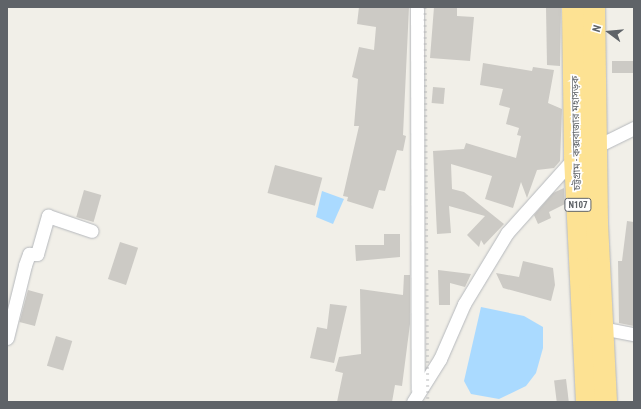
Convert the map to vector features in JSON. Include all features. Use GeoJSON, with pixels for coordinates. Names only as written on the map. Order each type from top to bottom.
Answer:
{"type":"FeatureCollection","features":[{"type":"Feature","properties":{"kind":"highway","name":"চট্টগ্রাম - কক্সবাজার মহাসড়ক"},"geometry":{"type":"LineString","coordinates":[[574,7],[575,157],[587,402]]}},
{"type":"Feature","properties":{"kind":"highway","name":"চট্টগ্রাম - কক্সবাজার মহাসড়ক"},"geometry":{"type":"LineString","coordinates":[[594,7],[596,146],[606,402]]}},
{"type":"Feature","properties":{"kind":"street"},"geometry":{"type":"LineString","coordinates":[[418,7],[418,390]]}},
{"type":"Feature","properties":{"kind":"street"},"geometry":{"type":"LineString","coordinates":[[413,402],[418,390],[440,359],[464,304],[507,233],[575,157],[634,128]]}},
{"type":"Feature","properties":{"kind":"street"},"geometry":{"type":"LineString","coordinates":[[7,338],[25,265],[29,254],[37,254],[48,216],[92,231]]}},
{"type":"Feature","properties":{"kind":"street"},"geometry":{"type":"LineString","coordinates":[[602,328],[634,334]]}},
{"type":"Feature","properties":{"kind":"water"},"geometry":{"type":"Polygon","coordinates":[[[322,191],[344,199],[333,224],[316,217],[322,191]]]}},
{"type":"Feature","properties":{"kind":"water"},"geometry":{"type":"Polygon","coordinates":[[[481,307],[524,316],[543,327],[543,348],[536,373],[526,386],[499,399],[471,394],[464,381],[481,307]]]}},
{"type":"Feature","properties":{"kind":"building"},"geometry":{"type":"Polygon","coordinates":[[[359,7],[409,7],[403,135],[406,136],[403,151],[397,150],[385,191],[379,190],[373,209],[347,201],[348,197],[343,196],[359,126],[354,126],[358,79],[352,77],[359,47],[374,50],[376,27],[357,24],[359,7]]]}},
{"type":"Feature","properties":{"kind":"building"},"geometry":{"type":"Polygon","coordinates":[[[434,7],[457,7],[457,16],[474,17],[470,61],[430,58],[434,7]]]}},
{"type":"Feature","properties":{"kind":"building"},"geometry":{"type":"Polygon","coordinates":[[[546,7],[561,7],[560,66],[547,65],[546,7]]]}},
{"type":"Feature","properties":{"kind":"building"},"geometry":{"type":"Polygon","coordinates":[[[612,61],[634,61],[634,73],[612,73],[612,61]]]}},
{"type":"Feature","properties":{"kind":"building"},"geometry":{"type":"Polygon","coordinates":[[[483,63],[532,71],[533,67],[554,70],[548,103],[562,109],[560,161],[554,168],[537,170],[527,198],[521,182],[513,208],[485,199],[492,176],[451,164],[452,189],[464,192],[504,224],[484,245],[481,240],[479,247],[467,235],[485,216],[449,206],[451,233],[437,234],[433,151],[464,149],[466,143],[516,158],[521,136],[517,135],[519,128],[506,124],[510,108],[499,105],[503,89],[480,85],[483,63]]]}},
{"type":"Feature","properties":{"kind":"building"},"geometry":{"type":"Polygon","coordinates":[[[433,87],[445,88],[444,104],[432,103],[433,87]]]}},
{"type":"Feature","properties":{"kind":"building"},"geometry":{"type":"Polygon","coordinates":[[[275,165],[322,178],[315,206],[267,193],[275,165]]]}},
{"type":"Feature","properties":{"kind":"building"},"geometry":{"type":"Polygon","coordinates":[[[564,188],[565,204],[549,212],[551,218],[538,224],[534,215],[553,193],[564,188]]]}},
{"type":"Feature","properties":{"kind":"building"},"geometry":{"type":"Polygon","coordinates":[[[84,190],[101,195],[94,222],[76,217],[84,190]]]}},
{"type":"Feature","properties":{"kind":"building"},"geometry":{"type":"Polygon","coordinates":[[[627,221],[634,222],[634,326],[619,323],[618,261],[622,261],[627,221]]]}},
{"type":"Feature","properties":{"kind":"building"},"geometry":{"type":"Polygon","coordinates":[[[384,234],[400,234],[400,257],[356,261],[355,245],[384,245],[384,234]]]}},
{"type":"Feature","properties":{"kind":"building"},"geometry":{"type":"Polygon","coordinates":[[[120,242],[138,248],[126,285],[108,279],[120,242]]]}},
{"type":"Feature","properties":{"kind":"building"},"geometry":{"type":"Polygon","coordinates":[[[523,261],[553,268],[555,285],[551,301],[503,288],[496,273],[519,277],[523,261]]]}},
{"type":"Feature","properties":{"kind":"building"},"geometry":{"type":"Polygon","coordinates":[[[438,270],[471,274],[465,287],[450,283],[450,305],[439,305],[438,270]]]}},
{"type":"Feature","properties":{"kind":"building"},"geometry":{"type":"Polygon","coordinates":[[[404,275],[410,275],[410,324],[402,386],[395,385],[392,402],[337,402],[343,373],[335,371],[339,357],[361,354],[360,289],[403,295],[404,275]]]}},
{"type":"Feature","properties":{"kind":"building"},"geometry":{"type":"Polygon","coordinates":[[[28,290],[43,294],[35,326],[19,322],[28,290]]]}},
{"type":"Feature","properties":{"kind":"building"},"geometry":{"type":"Polygon","coordinates":[[[330,304],[347,306],[334,363],[310,358],[317,327],[327,329],[330,304]]]}},
{"type":"Feature","properties":{"kind":"building"},"geometry":{"type":"Polygon","coordinates":[[[56,336],[72,341],[63,371],[47,366],[56,336]]]}},
{"type":"Feature","properties":{"kind":"building"},"geometry":{"type":"Polygon","coordinates":[[[566,379],[569,402],[557,402],[554,380],[566,379]]]}},
{"type":"Feature","properties":{"kind":"railway"},"geometry":{"type":"LineString","coordinates":[[425,7],[428,402]]}}]}
